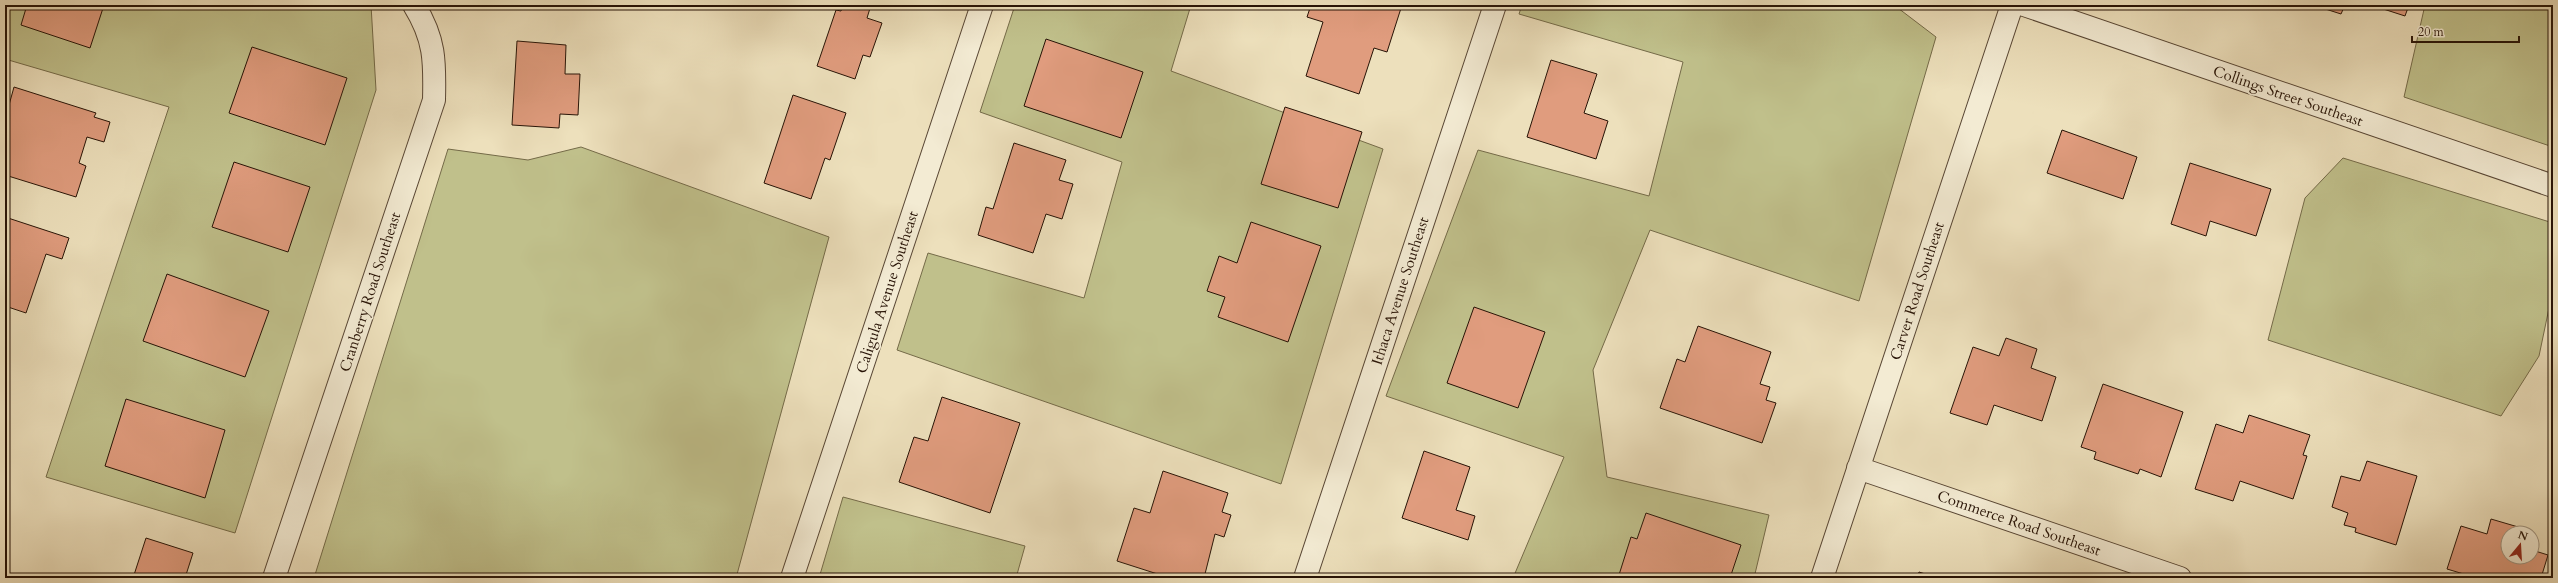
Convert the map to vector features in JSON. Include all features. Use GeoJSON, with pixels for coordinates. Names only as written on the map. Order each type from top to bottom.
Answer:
{"type":"FeatureCollection","features":[{"type":"Feature","properties":{"kind":"street","name":"Cranberry Road Southeast"},"geometry":{"type":"LineString","coordinates":[[274,578],[434,100],[434,56],[428,28],[414,5]]}},
{"type":"Feature","properties":{"kind":"street","name":"Caligula Avenue Southeast"},"geometry":{"type":"LineString","coordinates":[[792,578],[982,5]]}},
{"type":"Feature","properties":{"kind":"street","name":"Ithaca Avenue Southeast"},"geometry":{"type":"LineString","coordinates":[[1305,578],[1495,5]]}},
{"type":"Feature","properties":{"kind":"street","name":"Carver Road Southeast"},"geometry":{"type":"LineString","coordinates":[[1822,578],[2012,5]]}},
{"type":"Feature","properties":{"kind":"street","name":"Collings Street Southeast"},"geometry":{"type":"LineString","coordinates":[[2024,5],[2553,186]]}},
{"type":"Feature","properties":{"kind":"street","name":"Commerce Road Southeast"},"geometry":{"type":"LineString","coordinates":[[1858,468],[2180,578]]}},
{"type":"Feature","properties":{"kind":"green space"},"geometry":{"type":"Polygon","coordinates":[[[5,5],[371,5],[376,90],[235,533],[46,477],[169,107],[5,59],[5,5]]]}},
{"type":"Feature","properties":{"kind":"green space"},"geometry":{"type":"Polygon","coordinates":[[[1015,5],[1191,5],[1171,71],[1383,149],[1281,484],[897,350],[928,253],[1084,298],[1122,162],[980,112],[1015,5]]]}},
{"type":"Feature","properties":{"kind":"green space"},"geometry":{"type":"Polygon","coordinates":[[[1522,5],[1894,5],[1936,37],[1859,301],[1650,230],[1593,370],[1607,477],[1769,515],[1754,578],[1513,578],[1564,457],[1386,396],[1478,150],[1649,196],[1683,62],[1519,14],[1522,5]]]}},
{"type":"Feature","properties":{"kind":"green space"},"geometry":{"type":"Polygon","coordinates":[[[2425,5],[2553,5],[2553,147],[2404,97],[2425,5]]]}},
{"type":"Feature","properties":{"kind":"green space"},"geometry":{"type":"Polygon","coordinates":[[[581,147],[829,237],[736,578],[314,578],[448,149],[528,160],[581,147]]]}},
{"type":"Feature","properties":{"kind":"green space"},"geometry":{"type":"Polygon","coordinates":[[[2343,158],[2553,223],[2553,289],[2539,356],[2501,416],[2268,340],[2305,198],[2343,158]]]}},
{"type":"Feature","properties":{"kind":"green space"},"geometry":{"type":"Polygon","coordinates":[[[843,497],[1025,546],[1016,578],[819,578],[843,497]]]}},
{"type":"Feature","properties":{"kind":"building"},"geometry":{"type":"Polygon","coordinates":[[[27,5],[104,5],[90,48],[21,25],[27,5]]]}},
{"type":"Feature","properties":{"kind":"building"},"geometry":{"type":"Polygon","coordinates":[[[843,5],[871,5],[867,18],[882,23],[870,57],[863,55],[855,79],[817,66],[836,10],[841,11],[843,5]]]}},
{"type":"Feature","properties":{"kind":"building"},"geometry":{"type":"Polygon","coordinates":[[[1311,5],[1402,5],[1387,52],[1374,48],[1359,94],[1306,76],[1323,22],[1307,17],[1311,5]]]}},
{"type":"Feature","properties":{"kind":"building"},"geometry":{"type":"Polygon","coordinates":[[[2313,5],[2345,5],[2341,14],[2313,5]]]}},
{"type":"Feature","properties":{"kind":"building"},"geometry":{"type":"Polygon","coordinates":[[[2371,5],[2409,5],[2405,16],[2371,5]]]}},
{"type":"Feature","properties":{"kind":"building"},"geometry":{"type":"Polygon","coordinates":[[[1046,39],[1143,72],[1121,138],[1024,106],[1046,39]]]}},
{"type":"Feature","properties":{"kind":"building"},"geometry":{"type":"Polygon","coordinates":[[[517,41],[566,45],[565,74],[580,74],[578,115],[560,114],[559,128],[512,125],[517,41]]]}},
{"type":"Feature","properties":{"kind":"building"},"geometry":{"type":"Polygon","coordinates":[[[252,47],[347,78],[325,145],[229,113],[252,47]]]}},
{"type":"Feature","properties":{"kind":"building"},"geometry":{"type":"Polygon","coordinates":[[[1551,60],[1597,74],[1584,113],[1608,121],[1596,159],[1527,137],[1551,60]]]}},
{"type":"Feature","properties":{"kind":"building"},"geometry":{"type":"Polygon","coordinates":[[[14,87],[96,113],[94,117],[110,122],[104,142],[87,137],[79,163],[86,166],[76,197],[5,175],[5,103],[9,105],[14,87]]]}},
{"type":"Feature","properties":{"kind":"building"},"geometry":{"type":"Polygon","coordinates":[[[793,95],[846,113],[830,160],[825,158],[811,199],[764,183],[793,95]]]}},
{"type":"Feature","properties":{"kind":"building"},"geometry":{"type":"Polygon","coordinates":[[[1285,107],[1362,132],[1338,208],[1261,184],[1285,107]]]}},
{"type":"Feature","properties":{"kind":"building"},"geometry":{"type":"Polygon","coordinates":[[[2062,130],[2137,157],[2123,199],[2047,173],[2062,130]]]}},
{"type":"Feature","properties":{"kind":"building"},"geometry":{"type":"Polygon","coordinates":[[[1014,143],[1066,160],[1059,180],[1073,184],[1062,219],[1046,214],[1033,253],[978,235],[986,207],[993,209],[1014,143]]]}},
{"type":"Feature","properties":{"kind":"building"},"geometry":{"type":"Polygon","coordinates":[[[234,162],[310,187],[288,252],[212,227],[234,162]]]}},
{"type":"Feature","properties":{"kind":"building"},"geometry":{"type":"Polygon","coordinates":[[[2190,163],[2271,189],[2256,236],[2210,221],[2206,236],[2171,224],[2190,163]]]}},
{"type":"Feature","properties":{"kind":"building"},"geometry":{"type":"Polygon","coordinates":[[[5,217],[69,238],[62,259],[46,254],[26,313],[5,306],[5,217]]]}},
{"type":"Feature","properties":{"kind":"building"},"geometry":{"type":"Polygon","coordinates":[[[1251,222],[1321,246],[1288,342],[1218,317],[1225,297],[1207,291],[1219,256],[1237,263],[1251,222]]]}},
{"type":"Feature","properties":{"kind":"building"},"geometry":{"type":"Polygon","coordinates":[[[167,274],[269,311],[245,377],[143,341],[167,274]]]}},
{"type":"Feature","properties":{"kind":"building"},"geometry":{"type":"Polygon","coordinates":[[[1474,307],[1545,332],[1518,408],[1447,383],[1474,307]]]}},
{"type":"Feature","properties":{"kind":"building"},"geometry":{"type":"Polygon","coordinates":[[[1698,326],[1771,352],[1760,384],[1770,387],[1766,400],[1776,403],[1762,443],[1660,408],[1677,359],[1685,362],[1698,326]]]}},
{"type":"Feature","properties":{"kind":"building"},"geometry":{"type":"Polygon","coordinates":[[[2006,338],[2037,349],[2031,368],[2056,377],[2042,421],[1994,405],[1987,425],[1950,413],[1973,347],[1999,356],[2006,338]]]}},
{"type":"Feature","properties":{"kind":"building"},"geometry":{"type":"Polygon","coordinates":[[[2103,384],[2183,412],[2161,477],[2140,469],[2138,474],[2094,459],[2096,452],[2081,447],[2103,384]]]}},
{"type":"Feature","properties":{"kind":"building"},"geometry":{"type":"Polygon","coordinates":[[[942,397],[1020,423],[990,513],[899,482],[914,437],[928,441],[942,397]]]}},
{"type":"Feature","properties":{"kind":"building"},"geometry":{"type":"Polygon","coordinates":[[[126,399],[225,430],[205,498],[105,466],[126,399]]]}},
{"type":"Feature","properties":{"kind":"building"},"geometry":{"type":"Polygon","coordinates":[[[2249,415],[2310,435],[2303,455],[2307,456],[2293,499],[2240,481],[2233,501],[2195,489],[2216,424],[2243,433],[2249,415]]]}},
{"type":"Feature","properties":{"kind":"building"},"geometry":{"type":"Polygon","coordinates":[[[1424,451],[1470,467],[1456,510],[1475,516],[1468,540],[1402,518],[1424,451]]]}},
{"type":"Feature","properties":{"kind":"building"},"geometry":{"type":"Polygon","coordinates":[[[2367,461],[2417,476],[2396,545],[2355,532],[2356,528],[2344,525],[2348,513],[2332,507],[2341,476],[2360,481],[2367,461]]]}},
{"type":"Feature","properties":{"kind":"building"},"geometry":{"type":"Polygon","coordinates":[[[1163,471],[1228,493],[1222,512],[1231,515],[1224,537],[1215,534],[1204,578],[1170,578],[1117,561],[1134,508],[1150,513],[1163,471]]]}},
{"type":"Feature","properties":{"kind":"building"},"geometry":{"type":"Polygon","coordinates":[[[1646,513],[1741,545],[1730,578],[1618,578],[1631,537],[1637,539],[1646,513]]]}},
{"type":"Feature","properties":{"kind":"building"},"geometry":{"type":"Polygon","coordinates":[[[2491,519],[2511,525],[2500,525],[2500,565],[2540,565],[2540,552],[2548,555],[2541,578],[2477,578],[2447,569],[2461,526],[2487,534],[2491,519]]]}},
{"type":"Feature","properties":{"kind":"building"},"geometry":{"type":"Polygon","coordinates":[[[146,538],[193,553],[185,578],[133,578],[146,538]]]}},
{"type":"Feature","properties":{"kind":"building"},"geometry":{"type":"Polygon","coordinates":[[[1919,572],[1938,578],[1917,578],[1919,572]]]}}]}
